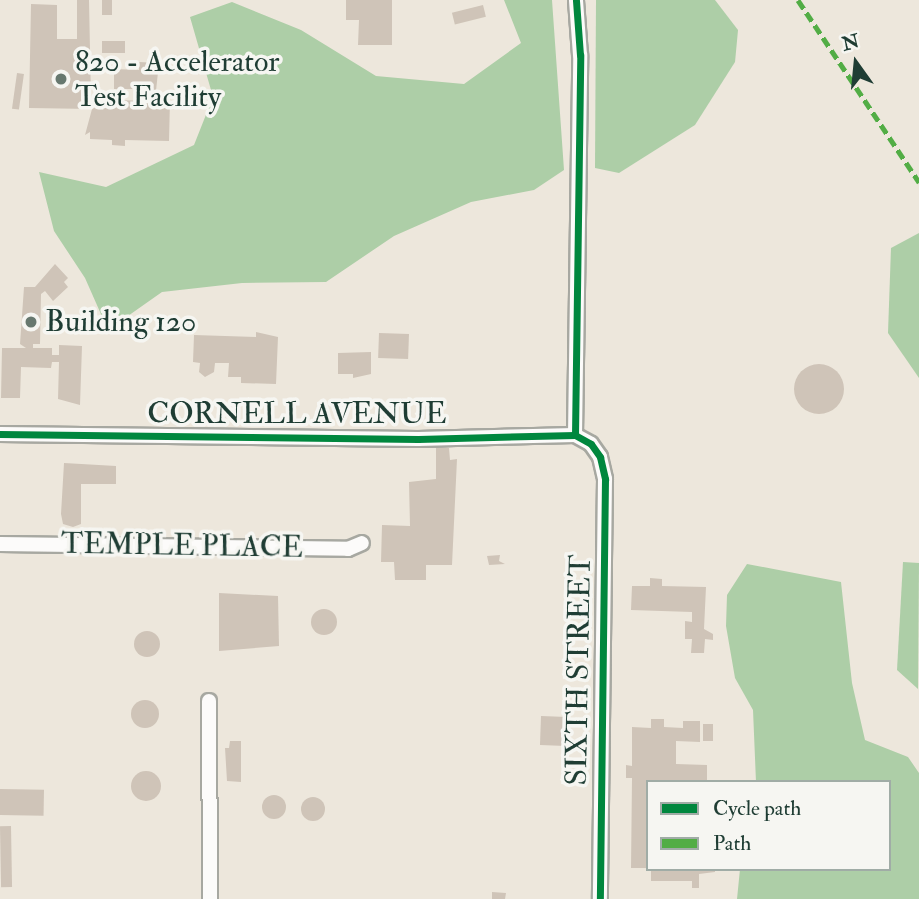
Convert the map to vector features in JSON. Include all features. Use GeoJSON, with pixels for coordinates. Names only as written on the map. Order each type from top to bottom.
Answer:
{"type":"FeatureCollection","features":[{"type":"Feature","properties":{"kind":"street"},"geometry":{"type":"LineString","coordinates":[[575,435],[580,66],[576,0]]}},
{"type":"Feature","properties":{"kind":"street","name":"CORNELL AVENUE"},"geometry":{"type":"LineString","coordinates":[[0,434],[411,439],[575,435]]}},
{"type":"Feature","properties":{"kind":"street","name":"SIXTH STREET"},"geometry":{"type":"LineString","coordinates":[[575,435],[591,444],[600,457],[605,479],[600,899]]}},
{"type":"Feature","properties":{"kind":"street","name":"TEMPLE PLACE"},"geometry":{"type":"LineString","coordinates":[[0,544],[348,549],[362,543]]}},
{"type":"Feature","properties":{"kind":"street"},"geometry":{"type":"LineString","coordinates":[[209,701],[210,899]]}},
{"type":"Feature","properties":{"kind":"green space"},"geometry":{"type":"Polygon","coordinates":[[[504,0],[552,0],[564,170],[534,190],[471,202],[394,236],[326,282],[242,283],[162,292],[108,330],[85,278],[54,231],[39,172],[106,187],[194,145],[213,97],[190,17],[232,2],[301,30],[376,76],[464,84],[521,43],[504,0]]]}},
{"type":"Feature","properties":{"kind":"green space"},"geometry":{"type":"Polygon","coordinates":[[[596,0],[715,0],[738,30],[735,62],[695,125],[619,173],[595,168],[596,0]]]}},
{"type":"Feature","properties":{"kind":"green space"},"geometry":{"type":"Polygon","coordinates":[[[919,233],[919,378],[888,333],[891,248],[919,233]]]}},
{"type":"Feature","properties":{"kind":"green space"},"geometry":{"type":"Polygon","coordinates":[[[903,562],[919,563],[918,689],[897,670],[903,562]]]}},
{"type":"Feature","properties":{"kind":"green space"},"geometry":{"type":"Polygon","coordinates":[[[747,564],[841,582],[852,683],[865,740],[908,757],[919,773],[919,899],[737,899],[740,871],[891,871],[891,780],[756,780],[753,710],[735,678],[726,626],[727,595],[747,564]]]}},
{"type":"Feature","properties":{"kind":"building","name":"820 - Accelerator Test Facility"},"geometry":{"type":"Polygon","coordinates":[[[77,0],[89,0],[91,99],[145,101],[145,89],[114,89],[114,69],[139,70],[139,62],[159,63],[155,100],[170,100],[169,141],[125,140],[125,146],[112,145],[112,140],[90,139],[90,132],[85,135],[92,109],[29,108],[31,4],[57,5],[57,39],[77,39],[77,0]]]}},
{"type":"Feature","properties":{"kind":"building"},"geometry":{"type":"Polygon","coordinates":[[[102,0],[112,0],[112,15],[102,15],[102,0]]]}},
{"type":"Feature","properties":{"kind":"building"},"geometry":{"type":"Polygon","coordinates":[[[346,0],[392,0],[392,45],[358,45],[359,20],[346,20],[346,0]]]}},
{"type":"Feature","properties":{"kind":"building"},"geometry":{"type":"Polygon","coordinates":[[[483,5],[486,17],[455,24],[452,13],[483,5]]]}},
{"type":"Feature","properties":{"kind":"building"},"geometry":{"type":"Polygon","coordinates":[[[102,41],[125,41],[125,53],[102,53],[102,41]]]}},
{"type":"Feature","properties":{"kind":"building"},"geometry":{"type":"Polygon","coordinates":[[[17,73],[24,74],[19,110],[12,109],[17,73]]]}},
{"type":"Feature","properties":{"kind":"building","name":"Building 120"},"geometry":{"type":"Polygon","coordinates":[[[55,264],[68,278],[64,282],[68,287],[53,301],[45,291],[41,294],[40,344],[33,344],[33,348],[52,348],[52,355],[59,355],[59,345],[82,346],[80,405],[58,399],[59,362],[52,362],[51,368],[21,367],[20,398],[1,398],[2,348],[26,348],[20,344],[24,287],[35,287],[55,264]]]}},
{"type":"Feature","properties":{"kind":"building"},"geometry":{"type":"Polygon","coordinates":[[[256,332],[278,337],[276,384],[241,383],[241,377],[228,377],[229,363],[215,363],[214,372],[205,377],[199,372],[200,363],[193,362],[194,335],[256,337],[256,332]]]}},
{"type":"Feature","properties":{"kind":"building"},"geometry":{"type":"Polygon","coordinates":[[[379,333],[409,334],[408,359],[378,358],[379,333]]]}},
{"type":"Feature","properties":{"kind":"building"},"geometry":{"type":"Polygon","coordinates":[[[371,352],[371,374],[353,378],[353,374],[338,374],[338,353],[371,352]]]}},
{"type":"Feature","properties":{"kind":"building"},"geometry":{"type":"Polygon","coordinates":[[[819,364],[836,372],[844,389],[836,406],[819,414],[802,406],[794,389],[802,372],[819,364]]]}},
{"type":"Feature","properties":{"kind":"building"},"geometry":{"type":"Polygon","coordinates":[[[436,447],[449,448],[450,460],[457,459],[452,565],[426,565],[426,580],[395,580],[394,562],[381,562],[382,525],[410,526],[409,482],[436,479],[436,447]]]}},
{"type":"Feature","properties":{"kind":"building"},"geometry":{"type":"Polygon","coordinates":[[[64,463],[116,466],[116,484],[81,484],[81,524],[73,527],[63,524],[61,514],[64,463]]]}},
{"type":"Feature","properties":{"kind":"building"},"geometry":{"type":"Polygon","coordinates":[[[500,555],[499,561],[505,564],[489,565],[487,556],[500,555]]]}},
{"type":"Feature","properties":{"kind":"building"},"geometry":{"type":"Polygon","coordinates":[[[650,578],[662,579],[662,586],[706,587],[704,629],[713,634],[713,640],[705,639],[704,653],[691,653],[692,639],[685,639],[685,621],[692,622],[692,612],[631,610],[632,586],[650,586],[650,578]]]}},
{"type":"Feature","properties":{"kind":"building"},"geometry":{"type":"Polygon","coordinates":[[[219,593],[278,596],[279,646],[219,651],[219,593]]]}},
{"type":"Feature","properties":{"kind":"building"},"geometry":{"type":"Polygon","coordinates":[[[324,609],[333,613],[337,622],[333,631],[324,635],[315,631],[311,622],[315,613],[324,609]]]}},
{"type":"Feature","properties":{"kind":"building"},"geometry":{"type":"Polygon","coordinates":[[[147,631],[156,635],[160,644],[156,653],[147,657],[138,653],[134,644],[138,635],[147,631]]]}},
{"type":"Feature","properties":{"kind":"building"},"geometry":{"type":"Polygon","coordinates":[[[145,700],[155,704],[159,714],[155,724],[145,728],[135,724],[131,714],[135,704],[145,700]]]}},
{"type":"Feature","properties":{"kind":"building"},"geometry":{"type":"Polygon","coordinates":[[[541,716],[567,717],[566,746],[540,745],[541,716]]]}},
{"type":"Feature","properties":{"kind":"building"},"geometry":{"type":"Polygon","coordinates":[[[651,719],[664,719],[664,727],[683,728],[683,721],[700,721],[700,742],[676,741],[676,764],[707,765],[707,780],[646,780],[646,868],[631,868],[632,778],[626,778],[626,765],[632,766],[632,727],[651,728],[651,719]]]}},
{"type":"Feature","properties":{"kind":"building"},"geometry":{"type":"Polygon","coordinates":[[[703,724],[713,724],[713,741],[703,741],[703,724]]]}},
{"type":"Feature","properties":{"kind":"building"},"geometry":{"type":"Polygon","coordinates":[[[230,741],[241,741],[241,782],[227,781],[225,748],[229,748],[230,741]]]}},
{"type":"Feature","properties":{"kind":"building"},"geometry":{"type":"Polygon","coordinates":[[[146,771],[157,775],[161,786],[157,797],[146,801],[135,797],[131,786],[135,775],[146,771]]]}},
{"type":"Feature","properties":{"kind":"building"},"geometry":{"type":"Polygon","coordinates":[[[0,789],[44,790],[44,816],[0,815],[0,789]]]}},
{"type":"Feature","properties":{"kind":"building"},"geometry":{"type":"Polygon","coordinates":[[[274,795],[282,799],[286,807],[282,815],[274,819],[266,815],[262,807],[266,799],[274,795]]]}},
{"type":"Feature","properties":{"kind":"building"},"geometry":{"type":"Polygon","coordinates":[[[313,797],[324,804],[325,809],[318,820],[313,821],[302,814],[301,809],[308,798],[313,797]]]}},
{"type":"Feature","properties":{"kind":"building"},"geometry":{"type":"Polygon","coordinates":[[[0,826],[11,826],[12,887],[1,887],[0,826]]]}},
{"type":"Feature","properties":{"kind":"building"},"geometry":{"type":"Polygon","coordinates":[[[651,871],[715,871],[699,874],[699,888],[692,888],[692,881],[651,881],[651,871]]]}},
{"type":"Feature","properties":{"kind":"building"},"geometry":{"type":"Polygon","coordinates":[[[492,892],[506,893],[505,899],[492,899],[492,892]]]}},
{"type":"Feature","properties":{"kind":"marked path"},"geometry":{"type":"LineString","coordinates":[[798,0],[919,182]]}},
{"type":"Feature","properties":{"kind":"cycle path"},"geometry":{"type":"LineString","coordinates":[[575,435],[580,55],[576,0]]}},
{"type":"Feature","properties":{"kind":"cycle path"},"geometry":{"type":"LineString","coordinates":[[0,434],[418,439],[575,435],[591,444],[600,457],[605,479],[600,899]]}},
{"type":"Feature","properties":{"kind":"place","name":"820 - Accelerator Test Facility"},"geometry":{"type":"Point","coordinates":[61,79]}},
{"type":"Feature","properties":{"kind":"place","name":"Building 120"},"geometry":{"type":"Point","coordinates":[31,322]}}]}
